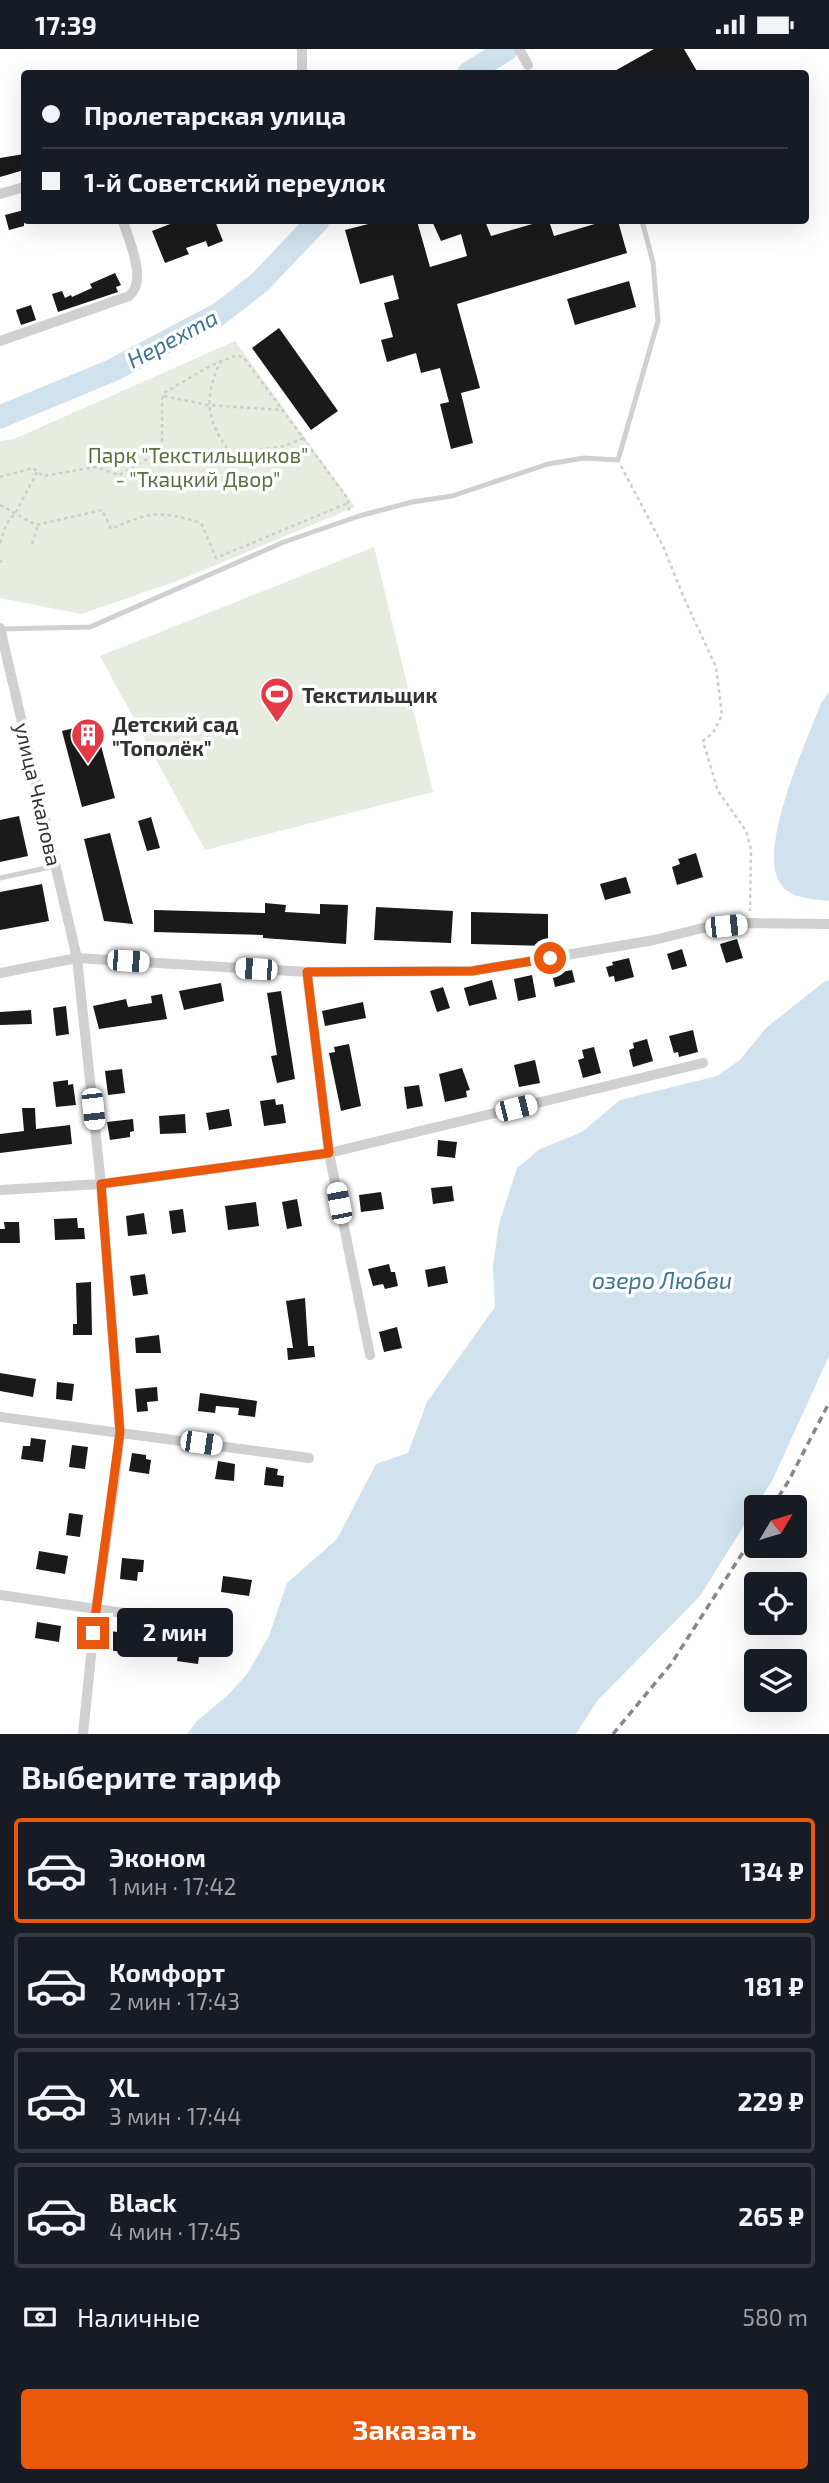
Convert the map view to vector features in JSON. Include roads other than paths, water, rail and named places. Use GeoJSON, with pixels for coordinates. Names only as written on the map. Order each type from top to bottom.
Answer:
{"type":"FeatureCollection","features":[{"type":"Feature","properties":{"kind":"street"},"geometry":{"type":"LineString","coordinates":[[302,49],[302,70]]}},
{"type":"Feature","properties":{"kind":"street"},"geometry":{"type":"LineString","coordinates":[[519,49],[531,69]]}},
{"type":"Feature","properties":{"kind":"street"},"geometry":{"type":"LineString","coordinates":[[0,194],[21,188]]}},
{"type":"Feature","properties":{"kind":"street"},"geometry":{"type":"LineString","coordinates":[[0,341],[129,296],[136,291],[139,278],[124,224]]}},
{"type":"Feature","properties":{"kind":"street","name":"улица Чкалова"},"geometry":{"type":"LineString","coordinates":[[1,628],[77,958],[101,1184],[120,1432],[96,1608],[83,1734]]}},
{"type":"Feature","properties":{"kind":"street"},"geometry":{"type":"LineString","coordinates":[[0,973],[77,958],[307,972],[472,971],[654,940],[703,928],[748,923],[829,924]]}},
{"type":"Feature","properties":{"kind":"street"},"geometry":{"type":"LineString","coordinates":[[307,972],[329,1153],[370,1355]]}},
{"type":"Feature","properties":{"kind":"street"},"geometry":{"type":"LineString","coordinates":[[0,1190],[101,1184],[329,1153],[703,1063]]}},
{"type":"Feature","properties":{"kind":"street"},"geometry":{"type":"LineString","coordinates":[[0,1417],[309,1458]]}},
{"type":"Feature","properties":{"kind":"street"},"geometry":{"type":"LineString","coordinates":[[0,1595],[227,1628]]}},
{"type":"Feature","properties":{"kind":"lane"},"geometry":{"type":"LineString","coordinates":[[1,628],[90,627],[284,542],[350,520],[412,502],[452,496],[548,464],[584,458],[618,460],[658,321],[653,262],[643,224]]}},
{"type":"Feature","properties":{"kind":"lane"},"geometry":{"type":"LineString","coordinates":[[0,878],[56,866]]}},
{"type":"Feature","properties":{"kind":"water"},"geometry":{"type":"Polygon","coordinates":[[[829,692],[829,901],[802,897],[784,888],[775,867],[775,845],[779,821],[796,767],[821,703],[829,692]]]}},
{"type":"Feature","properties":{"kind":"water","name":"озеро Любви"},"geometry":{"type":"Polygon","coordinates":[[[829,980],[829,1356],[773,1479],[763,1495],[744,1495],[744,1525],[700,1596],[598,1700],[576,1734],[187,1734],[197,1721],[228,1695],[247,1674],[269,1636],[287,1583],[337,1539],[376,1464],[408,1453],[427,1402],[495,1307],[493,1266],[499,1224],[517,1168],[540,1149],[582,1132],[620,1100],[717,1076],[740,1060],[766,1028],[829,980]]]}},
{"type":"Feature","properties":{"kind":"waterway","name":"Нерехта"},"geometry":{"type":"LineString","coordinates":[[474,70],[507,49]]}},
{"type":"Feature","properties":{"kind":"waterway","name":"Нерехта"},"geometry":{"type":"LineString","coordinates":[[0,417],[113,370],[219,314],[260,282],[315,224]]}},
{"type":"Feature","properties":{"kind":"railway"},"geometry":{"type":"LineString","coordinates":[[780,1495],[829,1403]]}},
{"type":"Feature","properties":{"kind":"railway"},"geometry":{"type":"LineString","coordinates":[[613,1734],[671,1664],[744,1551]]}},
{"type":"Feature","properties":{"kind":"place","name":"Текстильщик"},"geometry":{"type":"Point","coordinates":[277,724]}},
{"type":"Feature","properties":{"kind":"place","name":"Детский сад \"Тополёк\""},"geometry":{"type":"Point","coordinates":[88,765]}},
{"type":"Feature","properties":{"kind":"park label","name":"Парк \"Текстильщиков\" - \"Ткацкий Двор\""},"geometry":{"type":"Point","coordinates":[198,466]}}]}
